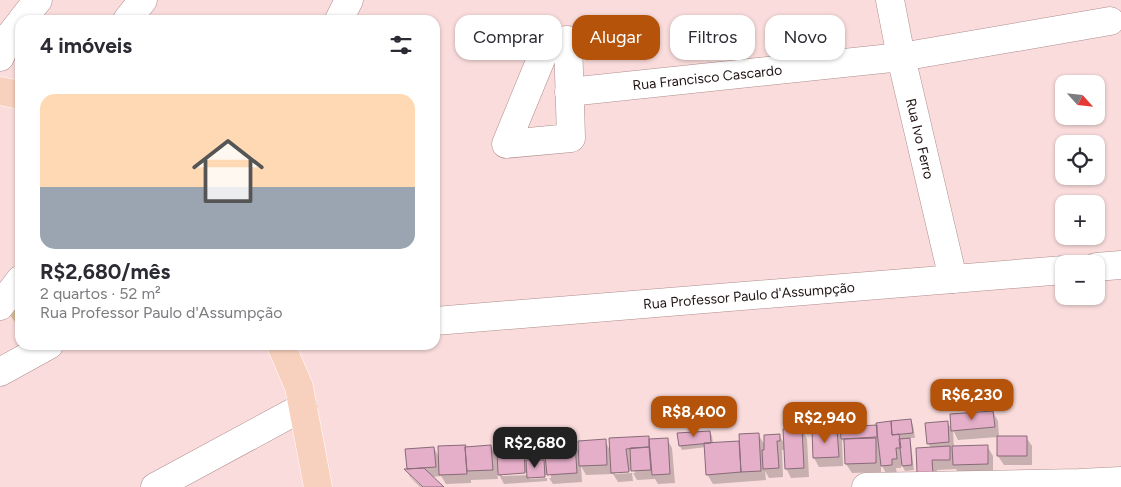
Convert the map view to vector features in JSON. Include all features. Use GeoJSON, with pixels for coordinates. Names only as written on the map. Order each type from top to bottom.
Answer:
{"type":"FeatureCollection","features":[{"type":"Feature","properties":{"kind":"main road"},"geometry":{"type":"LineString","coordinates":[[0,91],[15,94]]}},
{"type":"Feature","properties":{"kind":"main road"},"geometry":{"type":"LineString","coordinates":[[283,350],[299,387],[318,487]]}},
{"type":"Feature","properties":{"kind":"street"},"geometry":{"type":"LineString","coordinates":[[27,15],[38,0]]}},
{"type":"Feature","properties":{"kind":"street"},"geometry":{"type":"LineString","coordinates":[[131,15],[142,0]]}},
{"type":"Feature","properties":{"kind":"street"},"geometry":{"type":"LineString","coordinates":[[342,15],[349,0]]}},
{"type":"Feature","properties":{"kind":"street","name":"Rua Ivo Ferro"},"geometry":{"type":"LineString","coordinates":[[890,0],[901,57],[953,279]]}},
{"type":"Feature","properties":{"kind":"street","name":"Rua Francisco Cascardo"},"geometry":{"type":"LineString","coordinates":[[569,92],[901,57],[1110,21]]}},
{"type":"Feature","properties":{"kind":"street"},"geometry":{"type":"LineString","coordinates":[[1105,266],[1121,265]]}},
{"type":"Feature","properties":{"kind":"street","name":"Rua Professor Paulo d'Assumpção"},"geometry":{"type":"LineString","coordinates":[[440,321],[1055,271]]}},
{"type":"Feature","properties":{"kind":"street"},"geometry":{"type":"LineString","coordinates":[[0,306],[15,286]]}},
{"type":"Feature","properties":{"kind":"street"},"geometry":{"type":"LineString","coordinates":[[0,372],[40,350]]}},
{"type":"Feature","properties":{"kind":"street"},"geometry":{"type":"LineString","coordinates":[[155,487],[303,407]]}},
{"type":"Feature","properties":{"kind":"street"},"geometry":{"type":"LineString","coordinates":[[866,487],[1079,485],[1121,481]]}},
{"type":"Feature","properties":{"kind":"shaded area"},"geometry":{"type":"Polygon","coordinates":[[[15,301],[15,322],[7,311],[15,301]]]}},
{"type":"Feature","properties":{"kind":"building"},"geometry":{"type":"Polygon","coordinates":[[[993,411],[995,427],[951,431],[950,414],[993,411]]]}},
{"type":"Feature","properties":{"kind":"building"},"geometry":{"type":"Polygon","coordinates":[[[911,419],[913,433],[892,435],[891,421],[911,419]]]}},
{"type":"Feature","properties":{"kind":"building"},"geometry":{"type":"Polygon","coordinates":[[[891,421],[892,435],[899,434],[901,448],[896,448],[897,459],[892,459],[892,465],[881,466],[876,423],[891,421]]]}},
{"type":"Feature","properties":{"kind":"building"},"geometry":{"type":"Polygon","coordinates":[[[948,421],[949,442],[927,444],[925,423],[948,421]]]}},
{"type":"Feature","properties":{"kind":"building"},"geometry":{"type":"Polygon","coordinates":[[[877,425],[877,437],[841,439],[840,427],[877,425]]]}},
{"type":"Feature","properties":{"kind":"building"},"geometry":{"type":"Polygon","coordinates":[[[802,428],[804,468],[785,469],[783,429],[802,428]]]}},
{"type":"Feature","properties":{"kind":"building"},"geometry":{"type":"Polygon","coordinates":[[[837,429],[839,457],[813,458],[812,430],[837,429]]]}},
{"type":"Feature","properties":{"kind":"building"},"geometry":{"type":"Polygon","coordinates":[[[710,431],[711,443],[679,446],[677,433],[710,431]]]}},
{"type":"Feature","properties":{"kind":"building"},"geometry":{"type":"Polygon","coordinates":[[[759,433],[761,471],[741,472],[739,434],[759,433]]]}},
{"type":"Feature","properties":{"kind":"building"},"geometry":{"type":"Polygon","coordinates":[[[780,434],[780,441],[777,441],[779,468],[763,469],[762,450],[764,450],[764,435],[780,434]]]}},
{"type":"Feature","properties":{"kind":"building"},"geometry":{"type":"Polygon","coordinates":[[[649,436],[649,447],[626,449],[629,472],[611,473],[609,438],[649,436]]]}},
{"type":"Feature","properties":{"kind":"building"},"geometry":{"type":"Polygon","coordinates":[[[997,436],[1027,436],[1027,456],[997,456],[997,436]]]}},
{"type":"Feature","properties":{"kind":"building"},"geometry":{"type":"Polygon","coordinates":[[[668,438],[670,474],[652,475],[649,439],[668,438]]]}},
{"type":"Feature","properties":{"kind":"building"},"geometry":{"type":"Polygon","coordinates":[[[876,438],[876,463],[845,464],[844,439],[876,438]]]}},
{"type":"Feature","properties":{"kind":"building"},"geometry":{"type":"Polygon","coordinates":[[[910,438],[912,465],[902,466],[899,439],[910,438]]]}},
{"type":"Feature","properties":{"kind":"building"},"geometry":{"type":"Polygon","coordinates":[[[606,439],[607,465],[579,466],[578,441],[606,439]]]}},
{"type":"Feature","properties":{"kind":"building"},"geometry":{"type":"Polygon","coordinates":[[[739,441],[741,472],[706,475],[704,443],[739,441]]]}},
{"type":"Feature","properties":{"kind":"building"},"geometry":{"type":"Polygon","coordinates":[[[575,442],[577,473],[547,475],[544,445],[575,442]]]}},
{"type":"Feature","properties":{"kind":"building"},"geometry":{"type":"Polygon","coordinates":[[[466,445],[467,474],[439,475],[438,446],[466,445]]]}},
{"type":"Feature","properties":{"kind":"building"},"geometry":{"type":"Polygon","coordinates":[[[491,445],[493,470],[467,471],[465,447],[491,445]]]}},
{"type":"Feature","properties":{"kind":"building"},"geometry":{"type":"Polygon","coordinates":[[[526,445],[544,445],[544,455],[526,456],[526,445]]]}},
{"type":"Feature","properties":{"kind":"building"},"geometry":{"type":"Polygon","coordinates":[[[988,445],[988,464],[953,465],[952,446],[988,445]]]}},
{"type":"Feature","properties":{"kind":"building"},"geometry":{"type":"Polygon","coordinates":[[[524,446],[525,473],[498,475],[497,447],[524,446]]]}},
{"type":"Feature","properties":{"kind":"building"},"geometry":{"type":"Polygon","coordinates":[[[950,446],[950,460],[932,460],[933,473],[917,473],[916,448],[950,446]]]}},
{"type":"Feature","properties":{"kind":"building"},"geometry":{"type":"Polygon","coordinates":[[[434,447],[436,467],[407,469],[405,449],[434,447]]]}},
{"type":"Feature","properties":{"kind":"building"},"geometry":{"type":"Polygon","coordinates":[[[649,447],[651,470],[631,471],[630,448],[649,447]]]}},
{"type":"Feature","properties":{"kind":"building"},"geometry":{"type":"Polygon","coordinates":[[[526,460],[544,460],[545,477],[527,478],[526,460]]]}},
{"type":"Feature","properties":{"kind":"building"},"geometry":{"type":"Polygon","coordinates":[[[424,468],[444,487],[423,487],[404,469],[424,468]]]}}]}
